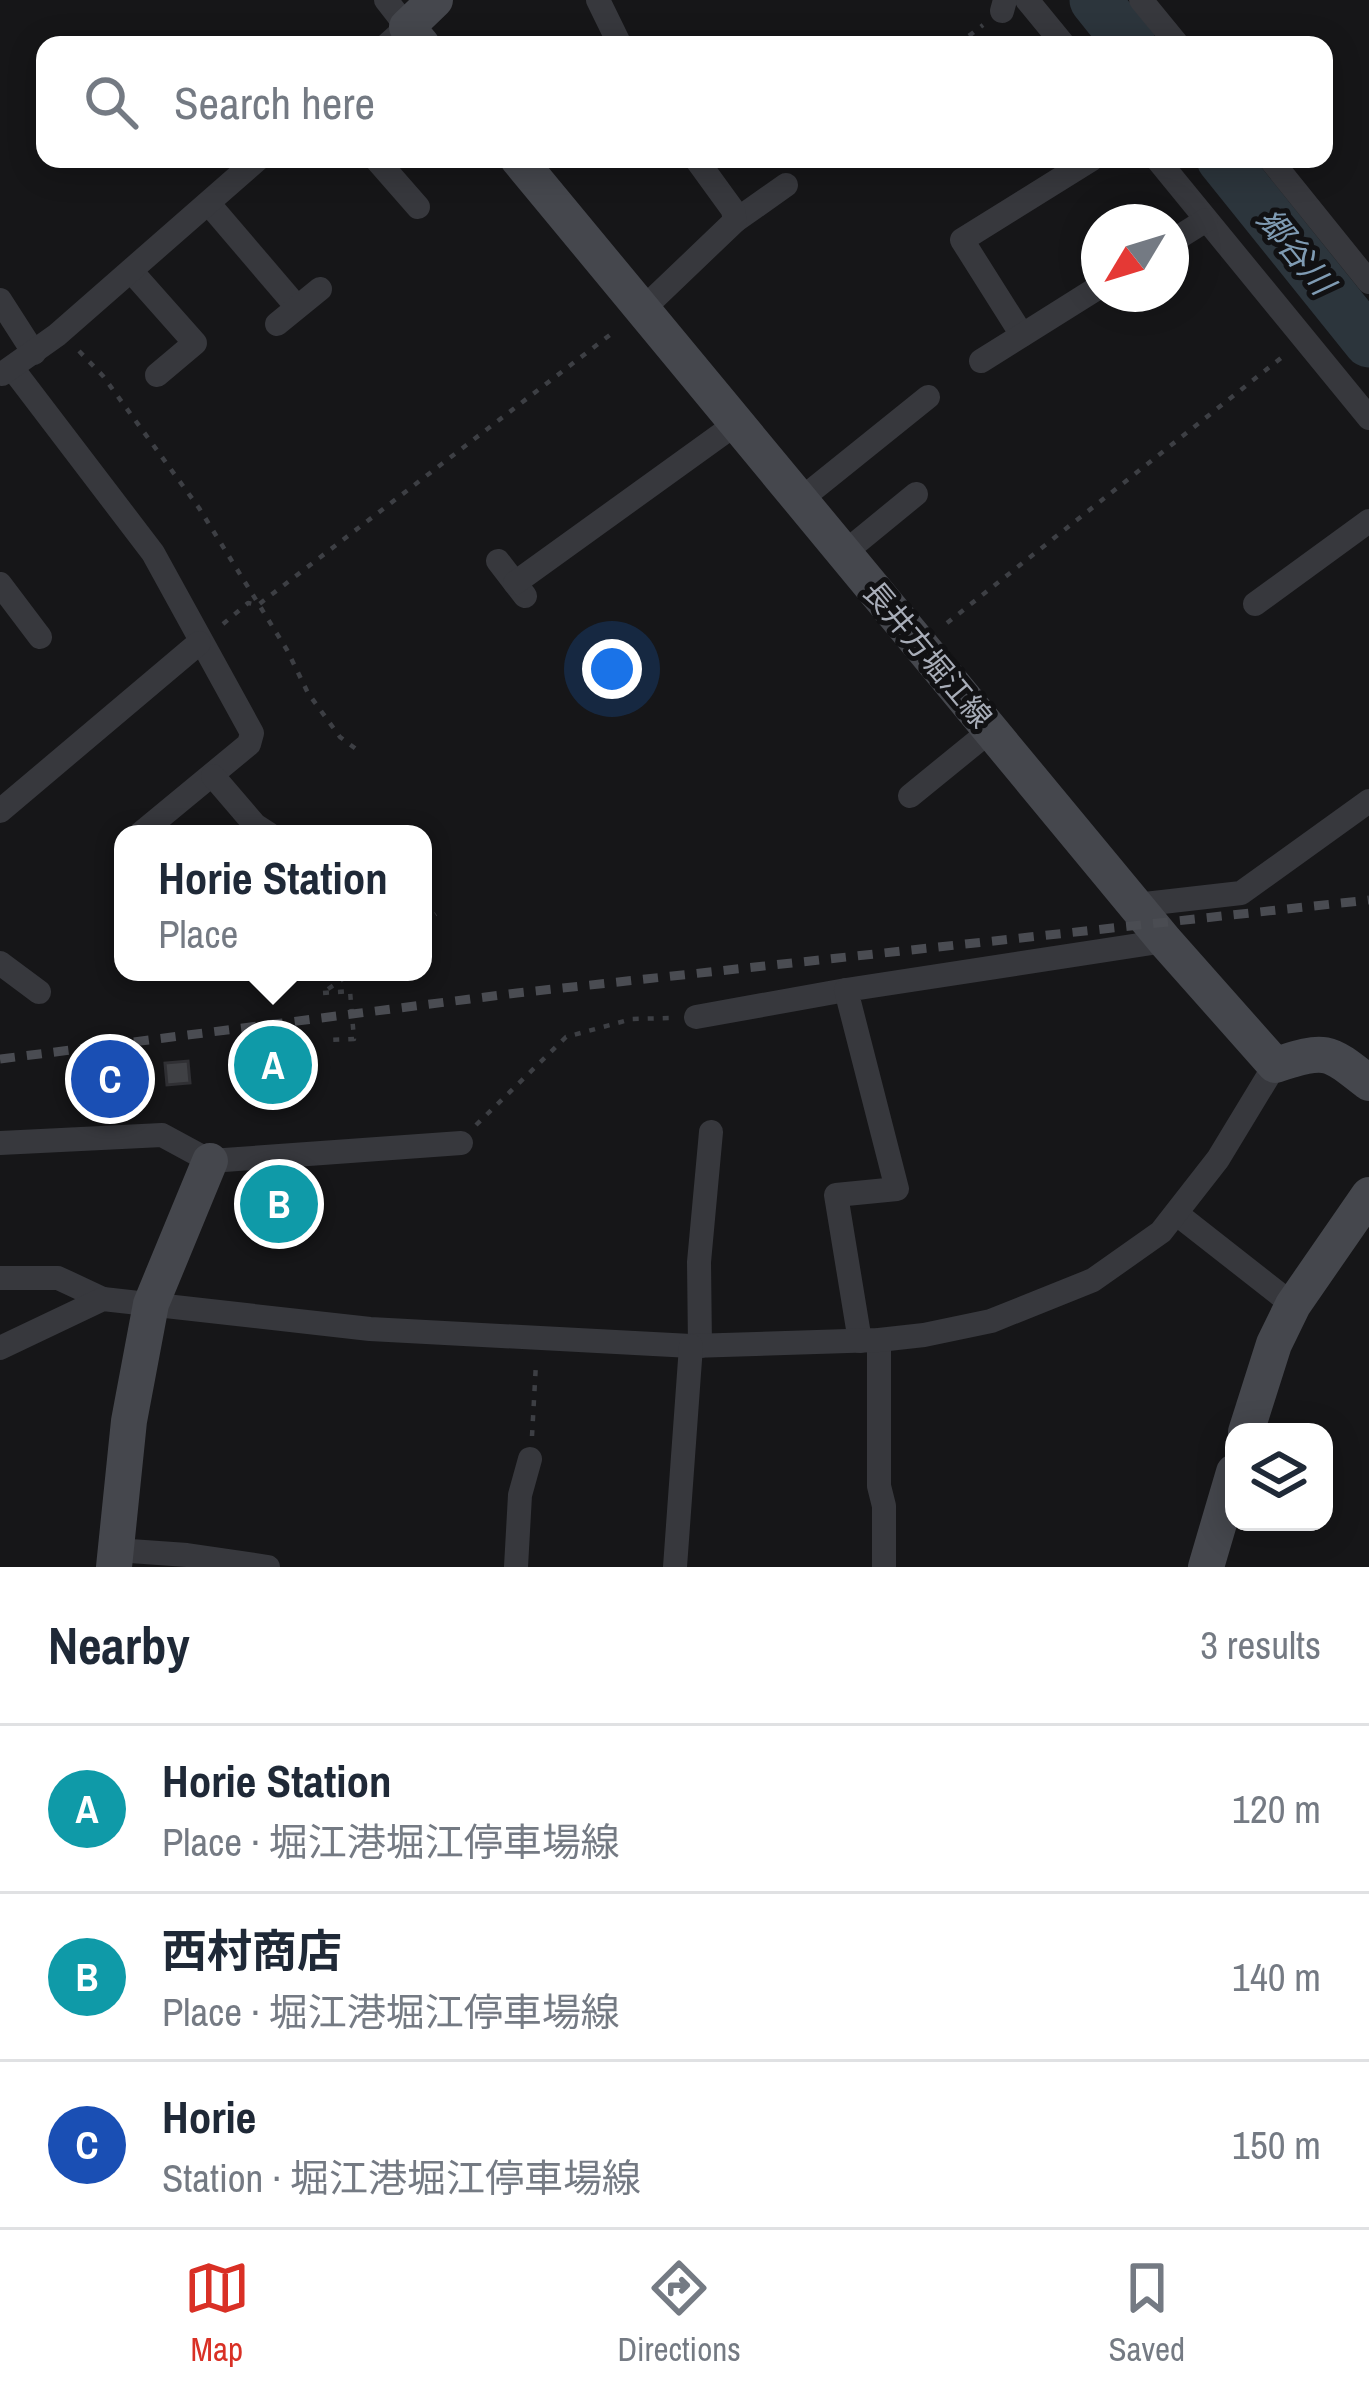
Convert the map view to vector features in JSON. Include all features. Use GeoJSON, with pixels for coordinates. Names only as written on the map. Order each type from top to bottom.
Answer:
{"type":"FeatureCollection","features":[{"type":"Feature","properties":{"kind":"main road"},"geometry":{"type":"LineString","coordinates":[[401,29],[435,0]]}},
{"type":"Feature","properties":{"kind":"main road","name":"長井方堀江線"},"geometry":{"type":"LineString","coordinates":[[526,168],[1165,941],[1275,1065]]}},
{"type":"Feature","properties":{"kind":"main road"},"geometry":{"type":"LineString","coordinates":[[1275,1065],[1318,1052],[1338,1058],[1369,1083]]}},
{"type":"Feature","properties":{"kind":"main road"},"geometry":{"type":"LineString","coordinates":[[115,1559],[129,1421],[152,1304],[210,1161]]}},
{"type":"Feature","properties":{"kind":"main road"},"geometry":{"type":"LineString","coordinates":[[1249,1423],[1274,1343],[1292,1305],[1369,1195]]}},
{"type":"Feature","properties":{"kind":"main road"},"geometry":{"type":"LineString","coordinates":[[1206,1567],[1225,1503]]}},
{"type":"Feature","properties":{"kind":"street"},"geometry":{"type":"LineString","coordinates":[[598,0],[616,36]]}},
{"type":"Feature","properties":{"kind":"street"},"geometry":{"type":"LineString","coordinates":[[1027,0],[1057,36]]}},
{"type":"Feature","properties":{"kind":"street"},"geometry":{"type":"LineString","coordinates":[[1142,0],[1171,36]]}},
{"type":"Feature","properties":{"kind":"street"},"geometry":{"type":"LineString","coordinates":[[151,825],[250,744],[252,733],[153,553],[6,372],[57,335],[249,168]]}},
{"type":"Feature","properties":{"kind":"street"},"geometry":{"type":"LineString","coordinates":[[384,168],[418,208]]}},
{"type":"Feature","properties":{"kind":"street"},"geometry":{"type":"LineString","coordinates":[[703,168],[733,210],[735,221]]}},
{"type":"Feature","properties":{"kind":"street"},"geometry":{"type":"LineString","coordinates":[[1022,335],[962,240],[1077,168]]}},
{"type":"Feature","properties":{"kind":"street"},"geometry":{"type":"LineString","coordinates":[[1164,168],[1369,418]]}},
{"type":"Feature","properties":{"kind":"street"},"geometry":{"type":"LineString","coordinates":[[1277,168],[1369,282]]}},
{"type":"Feature","properties":{"kind":"street"},"geometry":{"type":"LineString","coordinates":[[643,309],[735,221],[786,185]]}},
{"type":"Feature","properties":{"kind":"street"},"geometry":{"type":"LineString","coordinates":[[209,204],[287,316],[320,289]]}},
{"type":"Feature","properties":{"kind":"street"},"geometry":{"type":"LineString","coordinates":[[1189,231],[1206,220]]}},
{"type":"Feature","properties":{"kind":"street"},"geometry":{"type":"LineString","coordinates":[[132,272],[195,343],[157,375]]}},
{"type":"Feature","properties":{"kind":"street"},"geometry":{"type":"LineString","coordinates":[[981,361],[1081,298]]}},
{"type":"Feature","properties":{"kind":"street"},"geometry":{"type":"LineString","coordinates":[[0,300],[34,353]]}},
{"type":"Feature","properties":{"kind":"street"},"geometry":{"type":"LineString","coordinates":[[800,500],[928,397]]}},
{"type":"Feature","properties":{"kind":"street"},"geometry":{"type":"LineString","coordinates":[[498,561],[520,590],[737,423]]}},
{"type":"Feature","properties":{"kind":"street"},"geometry":{"type":"LineString","coordinates":[[844,553],[916,494]]}},
{"type":"Feature","properties":{"kind":"street"},"geometry":{"type":"LineString","coordinates":[[1255,604],[1369,521]]}},
{"type":"Feature","properties":{"kind":"street"},"geometry":{"type":"LineString","coordinates":[[2,590],[40,637]]}},
{"type":"Feature","properties":{"kind":"street"},"geometry":{"type":"LineString","coordinates":[[0,812],[199,643]]}},
{"type":"Feature","properties":{"kind":"street"},"geometry":{"type":"LineString","coordinates":[[910,796],[991,730]]}},
{"type":"Feature","properties":{"kind":"street"},"geometry":{"type":"LineString","coordinates":[[213,776],[256,825]]}},
{"type":"Feature","properties":{"kind":"street"},"geometry":{"type":"LineString","coordinates":[[1136,905],[1241,892],[1369,800]]}},
{"type":"Feature","properties":{"kind":"street"},"geometry":{"type":"LineString","coordinates":[[696,1017],[1165,941]]}},
{"type":"Feature","properties":{"kind":"street"},"geometry":{"type":"LineString","coordinates":[[0,963],[39,992]]}},
{"type":"Feature","properties":{"kind":"street"},"geometry":{"type":"LineString","coordinates":[[846,990],[897,1189],[836,1196],[870,1341],[884,1506],[884,1567]]}},
{"type":"Feature","properties":{"kind":"street"},"geometry":{"type":"LineString","coordinates":[[0,1278],[58,1278],[103,1299],[370,1329],[537,1341],[695,1346],[924,1336],[1040,1304],[1093,1280],[1134,1254],[1177,1214],[1219,1159],[1275,1065]]}},
{"type":"Feature","properties":{"kind":"street"},"geometry":{"type":"LineString","coordinates":[[675,1567],[711,1132]]}},
{"type":"Feature","properties":{"kind":"street"},"geometry":{"type":"LineString","coordinates":[[0,1143],[162,1135],[210,1161],[460,1142]]}},
{"type":"Feature","properties":{"kind":"street"},"geometry":{"type":"LineString","coordinates":[[1177,1214],[1292,1305]]}},
{"type":"Feature","properties":{"kind":"street"},"geometry":{"type":"LineString","coordinates":[[0,1348],[103,1299]]}},
{"type":"Feature","properties":{"kind":"street"},"geometry":{"type":"LineString","coordinates":[[516,1567],[520,1495],[530,1459]]}},
{"type":"Feature","properties":{"kind":"street"},"geometry":{"type":"LineString","coordinates":[[115,1559],[187,1555],[268,1567]]}},
{"type":"Feature","properties":{"kind":"path"},"geometry":{"type":"LineString","coordinates":[[199,643],[248,603],[258,605],[643,309]]}},
{"type":"Feature","properties":{"kind":"path"},"geometry":{"type":"LineString","coordinates":[[57,335],[103,376],[199,508],[287,650],[308,693],[340,737],[359,752]]}},
{"type":"Feature","properties":{"kind":"path"},"geometry":{"type":"LineString","coordinates":[[920,644],[1288,352]]}},
{"type":"Feature","properties":{"kind":"path"},"geometry":{"type":"LineString","coordinates":[[432,917],[436,914]]}},
{"type":"Feature","properties":{"kind":"path"},"geometry":{"type":"LineString","coordinates":[[327,1040],[354,1039],[350,991],[323,992],[340,981]]}},
{"type":"Feature","properties":{"kind":"path"},"geometry":{"type":"LineString","coordinates":[[460,1142],[566,1036],[632,1018],[696,1017]]}},
{"type":"Feature","properties":{"kind":"path"},"geometry":{"type":"LineString","coordinates":[[530,1459],[537,1341]]}},
{"type":"Feature","properties":{"kind":"building"},"geometry":{"type":"Polygon","coordinates":[[[288,1057],[290,1069],[257,1073],[256,1061],[288,1057]]]}},
{"type":"Feature","properties":{"kind":"building"},"geometry":{"type":"Polygon","coordinates":[[[188,1061],[190,1083],[167,1085],[165,1063],[188,1061]]]}},
{"type":"Feature","properties":{"kind":"building"},"geometry":{"type":"Polygon","coordinates":[[[118,1074],[120,1097],[83,1100],[81,1077],[118,1074]]]}},
{"type":"Feature","properties":{"kind":"building"},"geometry":{"type":"Polygon","coordinates":[[[249,1179],[318,1200],[309,1228],[240,1208],[249,1179]]]}},
{"type":"Feature","properties":{"kind":"waterway","name":"郷谷川"},"geometry":{"type":"LineString","coordinates":[[1095,0],[1124,36]]}},
{"type":"Feature","properties":{"kind":"waterway","name":"郷谷川"},"geometry":{"type":"LineString","coordinates":[[1229,168],[1369,342]]}},
{"type":"Feature","properties":{"kind":"railway"},"geometry":{"type":"LineString","coordinates":[[0,1059],[517,993],[1369,900]]}},
{"type":"Feature","properties":{"kind":"place","name":"Horie Station"},"geometry":{"type":"Point","coordinates":[273,1065]}},
{"type":"Feature","properties":{"kind":"place","name":"Horie"},"geometry":{"type":"Point","coordinates":[110,1079]}},
{"type":"Feature","properties":{"kind":"place","name":"西村商店"},"geometry":{"type":"Point","coordinates":[279,1204]}}]}
